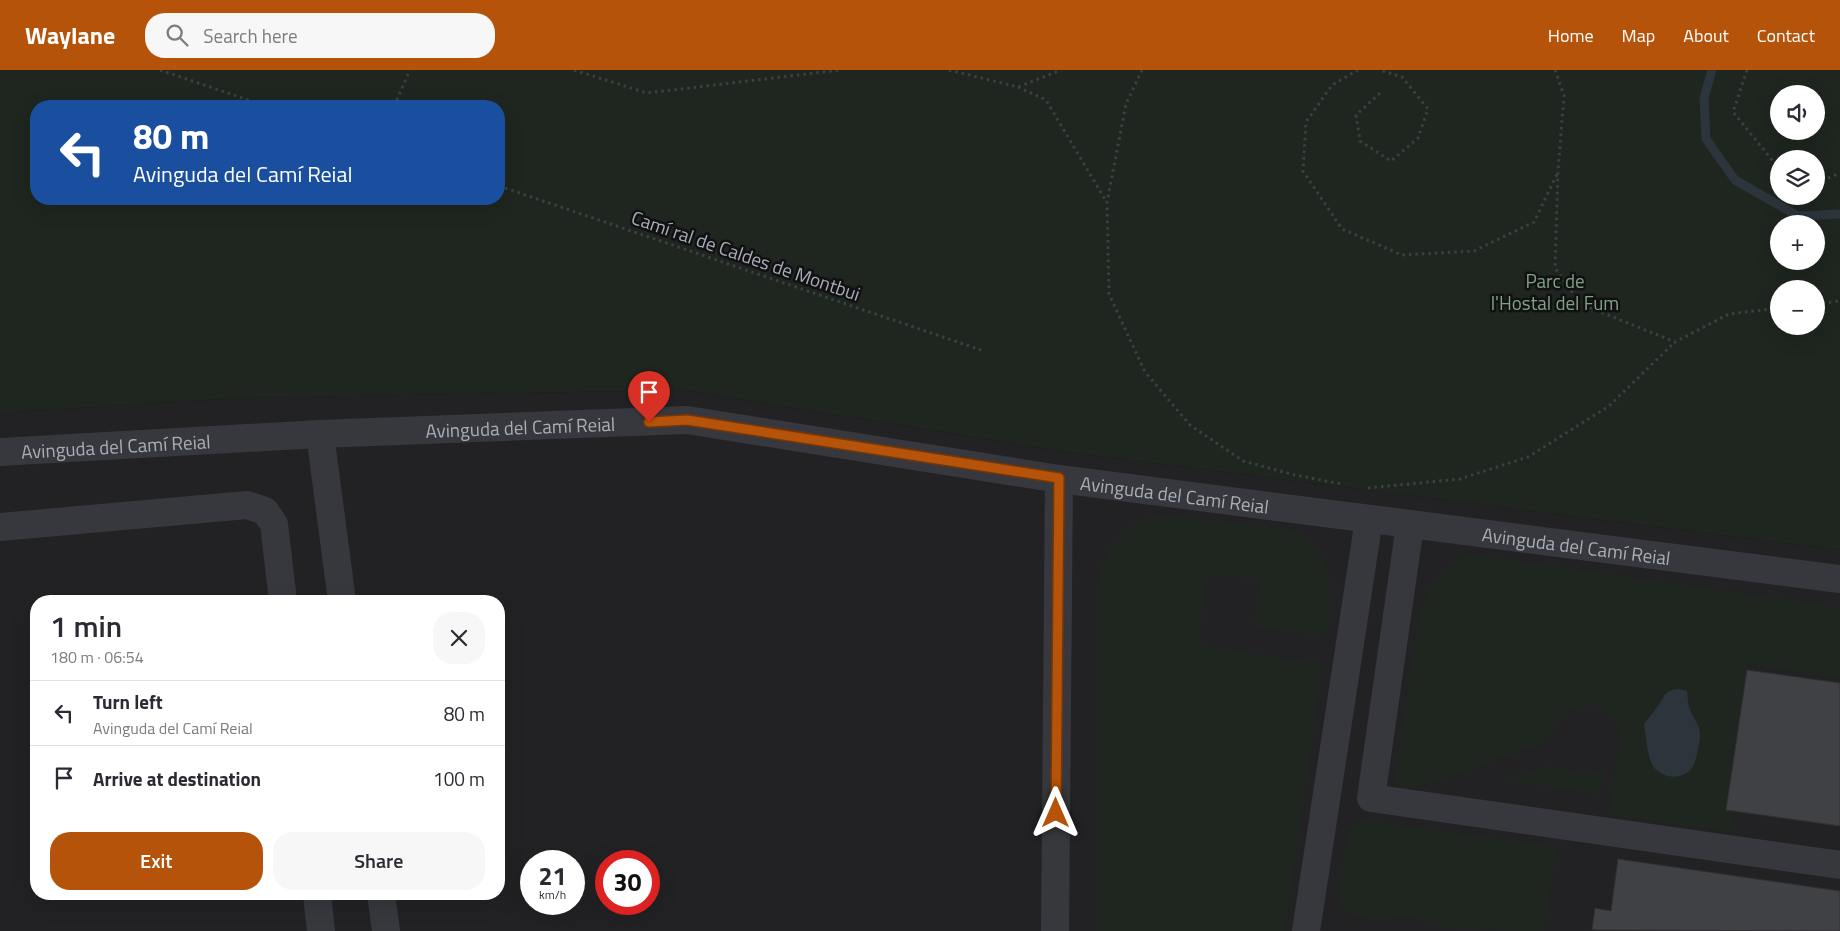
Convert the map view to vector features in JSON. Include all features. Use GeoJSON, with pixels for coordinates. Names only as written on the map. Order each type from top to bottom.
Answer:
{"type":"FeatureCollection","features":[{"type":"Feature","properties":{"kind":"street","name":"Avinguda del Camí Reial"},"geometry":{"type":"LineString","coordinates":[[0,452],[320,434],[687,420],[1059,478],[1369,520],[1840,579]]}},
{"type":"Feature","properties":{"kind":"street"},"geometry":{"type":"LineString","coordinates":[[320,434],[341,595]]}},
{"type":"Feature","properties":{"kind":"street"},"geometry":{"type":"LineString","coordinates":[[1055,931],[1059,478]]}},
{"type":"Feature","properties":{"kind":"street"},"geometry":{"type":"LineString","coordinates":[[0,527],[247,504],[265,511],[274,524],[282,595]]}},
{"type":"Feature","properties":{"kind":"street"},"geometry":{"type":"LineString","coordinates":[[1306,931],[1369,520]]}},
{"type":"Feature","properties":{"kind":"street"},"geometry":{"type":"LineString","coordinates":[[1410,525],[1371,798],[1840,865]]}},
{"type":"Feature","properties":{"kind":"street"},"geometry":{"type":"LineString","coordinates":[[318,900],[322,931]]}},
{"type":"Feature","properties":{"kind":"street"},"geometry":{"type":"LineString","coordinates":[[382,900],[386,931]]}},
{"type":"Feature","properties":{"kind":"path"},"geometry":{"type":"LineString","coordinates":[[160,70],[248,100]]}},
{"type":"Feature","properties":{"kind":"path"},"geometry":{"type":"LineString","coordinates":[[397,100],[410,70]]}},
{"type":"Feature","properties":{"kind":"path"},"geometry":{"type":"LineString","coordinates":[[574,70],[647,93],[840,70]]}},
{"type":"Feature","properties":{"kind":"path"},"geometry":{"type":"LineString","coordinates":[[949,70],[1018,87],[1046,100],[1106,202]]}},
{"type":"Feature","properties":{"kind":"path"},"geometry":{"type":"LineString","coordinates":[[1018,87],[1061,70]]}},
{"type":"Feature","properties":{"kind":"path"},"geometry":{"type":"LineString","coordinates":[[1142,70],[1126,104],[1106,202],[1108,294],[1145,372],[1190,425],[1243,461],[1343,484]]}},
{"type":"Feature","properties":{"kind":"path"},"geometry":{"type":"LineString","coordinates":[[1358,70],[1332,85],[1306,122],[1303,170],[1342,229],[1402,255],[1474,251],[1534,222],[1558,171]]}},
{"type":"Feature","properties":{"kind":"path"},"geometry":{"type":"LineString","coordinates":[[1380,70],[1402,77],[1428,108],[1418,138],[1391,161],[1360,141],[1356,116],[1380,93]]}},
{"type":"Feature","properties":{"kind":"path"},"geometry":{"type":"LineString","coordinates":[[1555,70],[1564,95],[1558,171],[1555,268],[1581,304],[1675,342]]}},
{"type":"Feature","properties":{"kind":"path"},"geometry":{"type":"LineString","coordinates":[[1747,70],[1734,112],[1770,157]]}},
{"type":"Feature","properties":{"kind":"path"},"geometry":{"type":"LineString","coordinates":[[1825,179],[1840,172]]}},
{"type":"Feature","properties":{"kind":"path","name":"Camí ral de Caldes de Montbui"},"geometry":{"type":"LineString","coordinates":[[505,188],[984,351]]}},
{"type":"Feature","properties":{"kind":"path"},"geometry":{"type":"LineString","coordinates":[[1825,303],[1840,301]]}},
{"type":"Feature","properties":{"kind":"path"},"geometry":{"type":"LineString","coordinates":[[1362,488],[1460,480],[1528,457],[1609,406],[1675,342],[1729,314],[1770,309]]}},
{"type":"Feature","properties":{"kind":"shaded area"},"geometry":{"type":"Polygon","coordinates":[[[683,390],[1059,451],[1840,550],[1840,931],[0,931],[0,413],[238,398],[683,390]]]}},
{"type":"Feature","properties":{"kind":"shaded area"},"geometry":{"type":"Polygon","coordinates":[[[1678,689],[1687,691],[1689,708],[1698,725],[1700,736],[1696,758],[1691,769],[1682,775],[1671,776],[1661,773],[1653,766],[1648,751],[1644,724],[1665,695],[1670,691],[1678,689]]]}},
{"type":"Feature","properties":{"kind":"green space","name":"Parc de l'Hostal del Fum"},"geometry":{"type":"Polygon","coordinates":[[[0,70],[1840,70],[1840,550],[1059,451],[683,390],[238,398],[0,413],[0,70]]]}},
{"type":"Feature","properties":{"kind":"green space"},"geometry":{"type":"Polygon","coordinates":[[[1167,515],[1298,531],[1319,553],[1329,575],[1331,599],[1329,628],[1320,635],[1254,627],[1259,579],[1208,574],[1198,645],[1318,663],[1322,668],[1285,931],[1097,931],[1097,585],[1110,545],[1136,523],[1151,516],[1167,515]]]}},
{"type":"Feature","properties":{"kind":"green space"},"geometry":{"type":"Polygon","coordinates":[[[1467,554],[1840,607],[1840,678],[1749,665],[1731,832],[1609,815],[1620,736],[1618,727],[1611,716],[1591,706],[1580,705],[1572,708],[1537,746],[1411,790],[1398,788],[1395,779],[1418,619],[1426,597],[1436,582],[1467,554]],[[1687,691],[1659,704],[1644,724],[1696,720],[1690,710],[1687,691]]]}},
{"type":"Feature","properties":{"kind":"green space"},"geometry":{"type":"Polygon","coordinates":[[[1547,766],[1584,775],[1604,770],[1600,794],[1504,780],[1547,766]]]}},
{"type":"Feature","properties":{"kind":"green space"},"geometry":{"type":"Polygon","coordinates":[[[1364,820],[1557,847],[1544,931],[1439,927],[1431,925],[1430,920],[1395,915],[1389,921],[1354,916],[1340,902],[1341,879],[1349,833],[1354,826],[1364,820]]]}},
{"type":"Feature","properties":{"kind":"building"},"geometry":{"type":"Polygon","coordinates":[[[1747,670],[1840,683],[1840,826],[1726,810],[1747,670]]]}},
{"type":"Feature","properties":{"kind":"building"},"geometry":{"type":"Polygon","coordinates":[[[1618,859],[1840,891],[1840,931],[1592,930],[1595,908],[1611,911],[1618,859]]]}},
{"type":"Feature","properties":{"kind":"waterway"},"geometry":{"type":"LineString","coordinates":[[1712,70],[1704,98],[1706,139],[1735,180],[1798,216],[1840,214]]}},
{"type":"Feature","properties":{"kind":"route"},"geometry":{"type":"LineString","coordinates":[[649,422],[687,420],[1059,478],[1056,813]]}}]}
